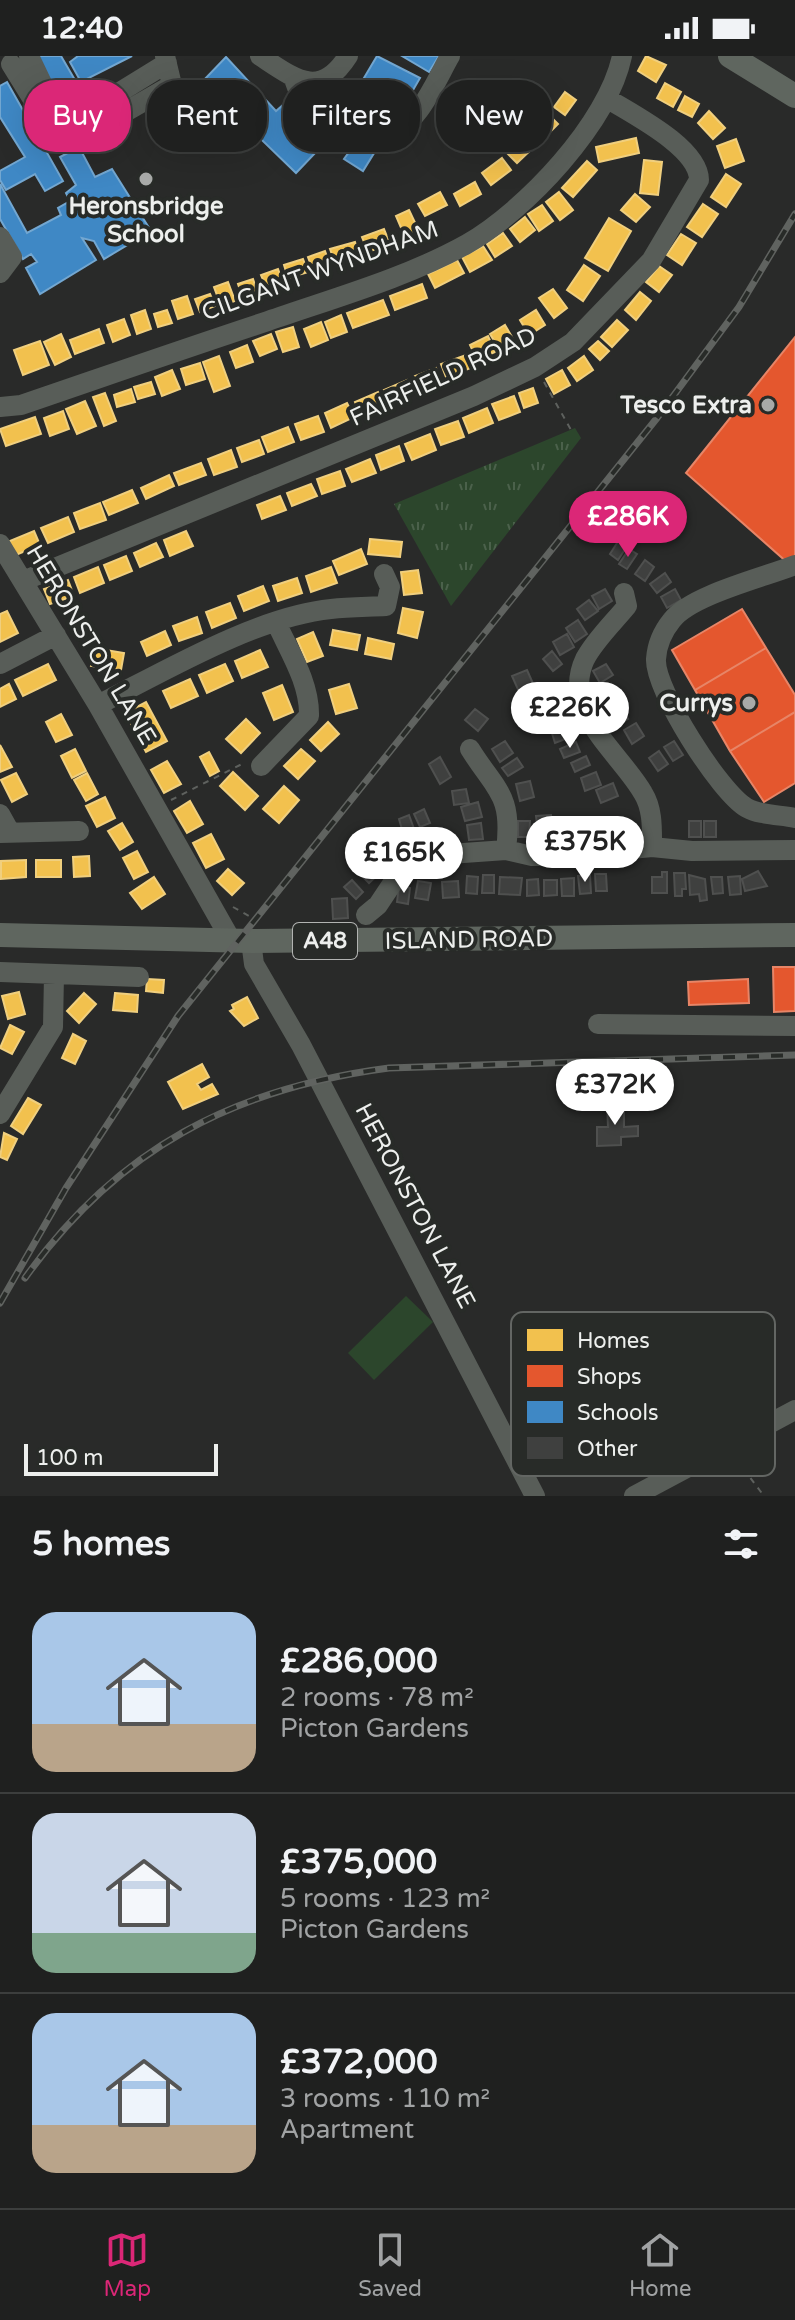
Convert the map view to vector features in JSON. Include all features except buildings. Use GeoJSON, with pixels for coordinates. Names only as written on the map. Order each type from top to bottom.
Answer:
{"type":"FeatureCollection","features":[{"type":"Feature","properties":{"kind":"main road"},"geometry":{"type":"LineString","coordinates":[[730,56],[795,96]]}},
{"type":"Feature","properties":{"kind":"main road","name":"ISLAND ROAD"},"geometry":{"type":"LineString","coordinates":[[0,935],[241,940],[795,935]]}},
{"type":"Feature","properties":{"kind":"street"},"geometry":{"type":"LineString","coordinates":[[260,56],[294,79],[319,83],[336,75],[348,56]]}},
{"type":"Feature","properties":{"kind":"street"},"geometry":{"type":"LineString","coordinates":[[328,79],[337,99],[387,133],[397,131],[421,106],[450,56]]}},
{"type":"Feature","properties":{"kind":"street","name":"CILGANT WYNDHAM"},"geometry":{"type":"LineString","coordinates":[[0,407],[21,405],[339,297],[469,243],[570,154],[608,99],[622,56]]}},
{"type":"Feature","properties":{"kind":"street"},"geometry":{"type":"LineString","coordinates":[[15,62],[29,80]]}},
{"type":"Feature","properties":{"kind":"street","name":"FAIRFIELD ROAD"},"geometry":{"type":"LineString","coordinates":[[23,581],[459,402],[535,367],[573,342],[651,261],[699,180],[699,172],[683,148],[608,99]]}},
{"type":"Feature","properties":{"kind":"street"},"geometry":{"type":"LineString","coordinates":[[0,237],[12,257],[0,273]]}},
{"type":"Feature","properties":{"kind":"street","name":"HERONSTON LANE"},"geometry":{"type":"LineString","coordinates":[[0,544],[98,705],[156,808],[241,940],[301,1045],[511,1450]]}},
{"type":"Feature","properties":{"kind":"street"},"geometry":{"type":"LineString","coordinates":[[795,565],[702,600],[674,616],[660,639],[655,661],[660,684],[716,780],[748,809],[795,818]]}},
{"type":"Feature","properties":{"kind":"street"},"geometry":{"type":"LineString","coordinates":[[98,705],[174,666],[276,622],[328,609],[386,606],[390,587],[384,574]]}},
{"type":"Feature","properties":{"kind":"street"},"geometry":{"type":"LineString","coordinates":[[630,601],[584,661],[580,693],[590,722],[645,795],[652,820],[652,847]]}},
{"type":"Feature","properties":{"kind":"street"},"geometry":{"type":"LineString","coordinates":[[261,766],[309,716],[309,702],[303,682],[276,622]]}},
{"type":"Feature","properties":{"kind":"street"},"geometry":{"type":"LineString","coordinates":[[0,664],[56,635]]}},
{"type":"Feature","properties":{"kind":"street"},"geometry":{"type":"LineString","coordinates":[[471,760],[498,786],[509,828],[506,850]]}},
{"type":"Feature","properties":{"kind":"street"},"geometry":{"type":"LineString","coordinates":[[0,814],[5,833],[79,831]]}},
{"type":"Feature","properties":{"kind":"street"},"geometry":{"type":"LineString","coordinates":[[366,915],[378,905],[398,875],[435,858],[506,850],[532,856],[557,856],[652,847],[692,851],[795,850]]}},
{"type":"Feature","properties":{"kind":"street"},"geometry":{"type":"LineString","coordinates":[[0,972],[139,977]]}},
{"type":"Feature","properties":{"kind":"street"},"geometry":{"type":"LineString","coordinates":[[0,1114],[53,1027],[54,975]]}},
{"type":"Feature","properties":{"kind":"street"},"geometry":{"type":"LineString","coordinates":[[598,1024],[795,1026]]}},
{"type":"Feature","properties":{"kind":"street"},"geometry":{"type":"LineString","coordinates":[[775,1421],[795,1410]]}},
{"type":"Feature","properties":{"kind":"street","name":"HERONSTON LANE"},"geometry":{"type":"LineString","coordinates":[[525,1476],[535,1496]]}},
{"type":"Feature","properties":{"kind":"street"},"geometry":{"type":"LineString","coordinates":[[634,1496],[672,1476]]}},
{"type":"Feature","properties":{"kind":"path"},"geometry":{"type":"LineString","coordinates":[[535,367],[571,430]]}},
{"type":"Feature","properties":{"kind":"path"},"geometry":{"type":"LineString","coordinates":[[156,808],[245,763],[261,766]]}},
{"type":"Feature","properties":{"kind":"path"},"geometry":{"type":"LineString","coordinates":[[745,1476],[764,1496]]}},
{"type":"Feature","properties":{"kind":"green space"},"geometry":{"type":"Polygon","coordinates":[[[575,428],[581,438],[451,606],[394,504],[575,428]]]}},
{"type":"Feature","properties":{"kind":"green space"},"geometry":{"type":"Polygon","coordinates":[[[406,1296],[433,1322],[374,1380],[348,1353],[406,1296]]]}},
{"type":"Feature","properties":{"kind":"railway"},"geometry":{"type":"LineString","coordinates":[[0,1303],[66,1188],[178,1016],[657,418],[739,307],[795,214]]}},
{"type":"Feature","properties":{"kind":"railway"},"geometry":{"type":"LineString","coordinates":[[25,1278],[61,1233],[99,1194],[140,1160],[183,1132],[230,1109],[280,1091],[333,1077],[389,1068],[795,1055]]}},
{"type":"Feature","properties":{"kind":"place","name":"Heronsbridge School"},"geometry":{"type":"Point","coordinates":[146,179]}},
{"type":"Feature","properties":{"kind":"place","name":"Tesco Extra"},"geometry":{"type":"Point","coordinates":[768,405]}},
{"type":"Feature","properties":{"kind":"place","name":"Currys"},"geometry":{"type":"Point","coordinates":[749,703]}}]}
